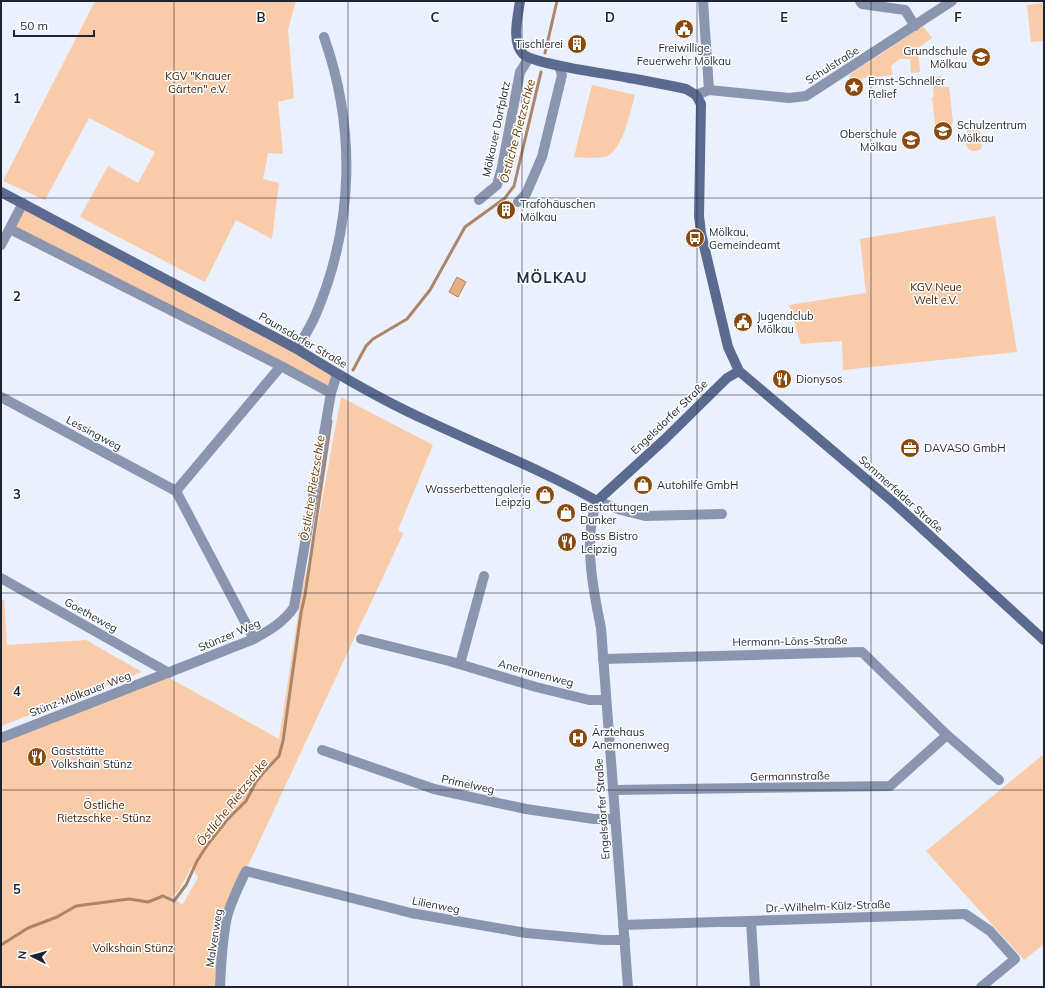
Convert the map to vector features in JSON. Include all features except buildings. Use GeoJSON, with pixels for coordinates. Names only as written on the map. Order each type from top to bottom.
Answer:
{"type":"FeatureCollection","features":[{"type":"Feature","properties":{"kind":"main road"},"geometry":{"type":"LineString","coordinates":[[520,1],[516,35],[518,46],[523,54],[538,61],[559,66],[686,89],[696,94],[700,104],[699,216],[701,233],[728,347],[739,371]]}},
{"type":"Feature","properties":{"kind":"main road","name":"Paunsdorfer Straße"},"geometry":{"type":"LineString","coordinates":[[1,192],[297,348],[337,374],[378,397],[412,414],[570,485],[597,500]]}},
{"type":"Feature","properties":{"kind":"main road","name":"Engelsdorfer Straße"},"geometry":{"type":"LineString","coordinates":[[597,500],[664,440],[727,378],[739,371]]}},
{"type":"Feature","properties":{"kind":"main road","name":"Sommerfelder Straße"},"geometry":{"type":"LineString","coordinates":[[739,371],[893,502],[1044,640]]}},
{"type":"Feature","properties":{"kind":"street"},"geometry":{"type":"LineString","coordinates":[[703,1],[709,90]]}},
{"type":"Feature","properties":{"kind":"street"},"geometry":{"type":"LineString","coordinates":[[860,1],[862,4],[905,10],[916,26]]}},
{"type":"Feature","properties":{"kind":"street","name":"Schulstraße"},"geometry":{"type":"LineString","coordinates":[[696,94],[709,90],[789,98],[806,96],[916,26],[952,1]]}},
{"type":"Feature","properties":{"kind":"street"},"geometry":{"type":"LineString","coordinates":[[297,348],[316,315],[338,248],[347,177],[347,146],[339,90],[333,63],[324,37]]}},
{"type":"Feature","properties":{"kind":"street","name":"Mölkauer Dorfplatz"},"geometry":{"type":"LineString","coordinates":[[479,200],[497,185],[502,167],[520,72],[538,61]]}},
{"type":"Feature","properties":{"kind":"street"},"geometry":{"type":"LineString","coordinates":[[518,202],[526,194],[542,157],[562,76],[559,66]]}},
{"type":"Feature","properties":{"kind":"street"},"geometry":{"type":"LineString","coordinates":[[1,245],[23,203]]}},
{"type":"Feature","properties":{"kind":"street"},"geometry":{"type":"LineString","coordinates":[[10,229],[281,366],[331,393]]}},
{"type":"Feature","properties":{"kind":"street"},"geometry":{"type":"LineString","coordinates":[[254,639],[176,491],[281,366]]}},
{"type":"Feature","properties":{"kind":"street","name":"Stünzer Weg"},"geometry":{"type":"LineString","coordinates":[[169,673],[254,639],[278,625],[294,607],[331,393],[337,374]]}},
{"type":"Feature","properties":{"kind":"street","name":"Lessingweg"},"geometry":{"type":"LineString","coordinates":[[1,397],[176,491]]}},
{"type":"Feature","properties":{"kind":"street"},"geometry":{"type":"LineString","coordinates":[[597,500],[621,510],[645,516],[722,514]]}},
{"type":"Feature","properties":{"kind":"street","name":"Engelsdorfer Straße"},"geometry":{"type":"LineString","coordinates":[[597,500],[592,513],[590,536],[594,595],[600,628],[603,658],[628,987]]}},
{"type":"Feature","properties":{"kind":"street"},"geometry":{"type":"LineString","coordinates":[[460,664],[484,576]]}},
{"type":"Feature","properties":{"kind":"street","name":"Goetheweg"},"geometry":{"type":"LineString","coordinates":[[1,578],[169,673]]}},
{"type":"Feature","properties":{"kind":"street","name":"Anemonenweg"},"geometry":{"type":"LineString","coordinates":[[360,638],[589,700],[606,700]]}},
{"type":"Feature","properties":{"kind":"street","name":"Hermann-Löns-Straße"},"geometry":{"type":"LineString","coordinates":[[603,658],[862,652],[947,735],[999,780]]}},
{"type":"Feature","properties":{"kind":"street","name":"Stünz-Mölkauer Weg"},"geometry":{"type":"LineString","coordinates":[[1,738],[169,673]]}},
{"type":"Feature","properties":{"kind":"street","name":"Germannstraße"},"geometry":{"type":"LineString","coordinates":[[613,790],[890,786],[947,735]]}},
{"type":"Feature","properties":{"kind":"street","name":"Primelweg"},"geometry":{"type":"LineString","coordinates":[[322,750],[434,789],[526,808],[594,819],[615,819]]}},
{"type":"Feature","properties":{"kind":"street","name":"Lilienweg"},"geometry":{"type":"LineString","coordinates":[[246,871],[410,913],[526,933],[603,940],[625,940]]}},
{"type":"Feature","properties":{"kind":"street","name":"Malvenweg"},"geometry":{"type":"LineString","coordinates":[[220,987],[222,953],[228,915],[246,871]]}},
{"type":"Feature","properties":{"kind":"street","name":"Dr.-Wilhelm-Külz-Straße"},"geometry":{"type":"LineString","coordinates":[[623,924],[965,914],[990,931],[1015,959],[982,987]]}},
{"type":"Feature","properties":{"kind":"street"},"geometry":{"type":"LineString","coordinates":[[751,921],[755,987]]}},
{"type":"Feature","properties":{"kind":"green space","name":"KGV \"Knauer Gärten\" e.V."},"geometry":{"type":"Polygon","coordinates":[[[95,1],[296,1],[288,30],[294,98],[278,102],[283,154],[268,153],[263,179],[279,183],[272,239],[236,220],[205,282],[80,217],[108,166],[138,183],[155,152],[89,118],[45,200],[3,181],[95,1]]]}},
{"type":"Feature","properties":{"kind":"green space"},"geometry":{"type":"Polygon","coordinates":[[[1044,3],[1044,41],[1031,42],[1027,5],[1044,3]]]}},
{"type":"Feature","properties":{"kind":"green space"},"geometry":{"type":"Polygon","coordinates":[[[923,26],[932,38],[918,48],[920,72],[911,73],[910,59],[900,59],[891,66],[893,75],[863,78],[856,84],[861,93],[852,94],[849,75],[923,26]]]}},
{"type":"Feature","properties":{"kind":"green space"},"geometry":{"type":"Polygon","coordinates":[[[941,76],[942,87],[949,87],[953,122],[944,134],[936,135],[932,97],[934,97],[932,77],[941,76]]]}},
{"type":"Feature","properties":{"kind":"green space"},"geometry":{"type":"Polygon","coordinates":[[[592,85],[635,95],[626,128],[614,151],[609,155],[602,157],[574,157],[592,85]]]}},
{"type":"Feature","properties":{"kind":"green space"},"geometry":{"type":"Polygon","coordinates":[[[973,127],[979,130],[982,136],[981,149],[976,151],[969,150],[966,144],[967,131],[973,127]]]}},
{"type":"Feature","properties":{"kind":"green space"},"geometry":{"type":"Polygon","coordinates":[[[23,203],[337,374],[331,393],[10,229],[23,203]]]}},
{"type":"Feature","properties":{"kind":"green space","name":"KGV Neue Welt e.V."},"geometry":{"type":"Polygon","coordinates":[[[995,216],[1017,352],[843,370],[842,341],[801,344],[789,305],[866,293],[860,239],[995,216]]]}},
{"type":"Feature","properties":{"kind":"green space","name":"Östliche Rietzschke - Stünz"},"geometry":{"type":"Polygon","coordinates":[[[341,397],[433,445],[398,530],[403,534],[223,919],[217,987],[1,987],[1,743],[166,676],[279,739],[302,589],[315,539],[341,397]],[[192,866],[179,890],[172,897],[182,905],[198,878],[192,866]]]}},
{"type":"Feature","properties":{"kind":"green space"},"geometry":{"type":"Polygon","coordinates":[[[1,599],[4,600],[7,645],[86,640],[142,672],[1,726],[1,599]]]}},
{"type":"Feature","properties":{"kind":"green space"},"geometry":{"type":"Polygon","coordinates":[[[1044,754],[1044,944],[1024,960],[926,851],[1044,754]]]}},
{"type":"Feature","properties":{"kind":"shaded area"},"geometry":{"type":"Polygon","coordinates":[[[457,277],[466,282],[458,297],[449,292],[457,277]]]}},
{"type":"Feature","properties":{"kind":"waterway","name":"Östliche Rietzschke"},"geometry":{"type":"LineString","coordinates":[[545,53],[557,1]]}},
{"type":"Feature","properties":{"kind":"waterway","name":"Östliche Rietzschke"},"geometry":{"type":"LineString","coordinates":[[353,370],[366,346],[373,339],[407,319],[430,290],[465,227],[505,198],[514,186],[541,72]]}},
{"type":"Feature","properties":{"kind":"waterway","name":"Östliche Rietzschke"},"geometry":{"type":"LineString","coordinates":[[1,945],[28,928],[57,917],[76,906],[129,899],[148,902],[163,896],[174,901],[186,885],[197,861],[208,844],[227,820],[246,801],[256,782],[279,756],[283,741],[331,421]]}},
{"type":"Feature","properties":{"kind":"place","name":"Freiwillige Feuerwehr Mölkau"},"geometry":{"type":"Point","coordinates":[684,29]}},
{"type":"Feature","properties":{"kind":"place","name":"Tischlerei"},"geometry":{"type":"Point","coordinates":[577,44]}},
{"type":"Feature","properties":{"kind":"place","name":"Grundschule Mölkau"},"geometry":{"type":"Point","coordinates":[981,57]}},
{"type":"Feature","properties":{"kind":"place","name":"Ernst-Schneller Relief"},"geometry":{"type":"Point","coordinates":[854,87]}},
{"type":"Feature","properties":{"kind":"place","name":"Schulzentrum Mölkau"},"geometry":{"type":"Point","coordinates":[943,131]}},
{"type":"Feature","properties":{"kind":"place","name":"Oberschule Mölkau"},"geometry":{"type":"Point","coordinates":[911,140]}},
{"type":"Feature","properties":{"kind":"place","name":"Trafohäuschen Mölkau"},"geometry":{"type":"Point","coordinates":[506,210]}},
{"type":"Feature","properties":{"kind":"place","name":"Mölkau, Gemeindeamt"},"geometry":{"type":"Point","coordinates":[695,238]}},
{"type":"Feature","properties":{"kind":"place","name":"Jugendclub Mölkau"},"geometry":{"type":"Point","coordinates":[743,322]}},
{"type":"Feature","properties":{"kind":"place","name":"Dionysos"},"geometry":{"type":"Point","coordinates":[782,379]}},
{"type":"Feature","properties":{"kind":"place","name":"DAVASO GmbH"},"geometry":{"type":"Point","coordinates":[910,448]}},
{"type":"Feature","properties":{"kind":"place","name":"Autohilfe GmbH"},"geometry":{"type":"Point","coordinates":[643,485]}},
{"type":"Feature","properties":{"kind":"place","name":"Wasserbettengalerie Leipzig"},"geometry":{"type":"Point","coordinates":[545,495]}},
{"type":"Feature","properties":{"kind":"place","name":"Bestattungen Dunker"},"geometry":{"type":"Point","coordinates":[566,513]}},
{"type":"Feature","properties":{"kind":"place","name":"Boss Bistro Leipzig"},"geometry":{"type":"Point","coordinates":[567,542]}},
{"type":"Feature","properties":{"kind":"place","name":"Ärztehaus Anemonenweg"},"geometry":{"type":"Point","coordinates":[578,738]}},
{"type":"Feature","properties":{"kind":"place","name":"Gaststätte Volkshain Stünz"},"geometry":{"type":"Point","coordinates":[37,757]}},
{"type":"Feature","properties":{"kind":"district","name":"MÖLKAU"},"geometry":{"type":"Point","coordinates":[552,277]}},
{"type":"Feature","properties":{"kind":"park label","name":"Volkshain Stünz"},"geometry":{"type":"Point","coordinates":[133,948]}}]}
